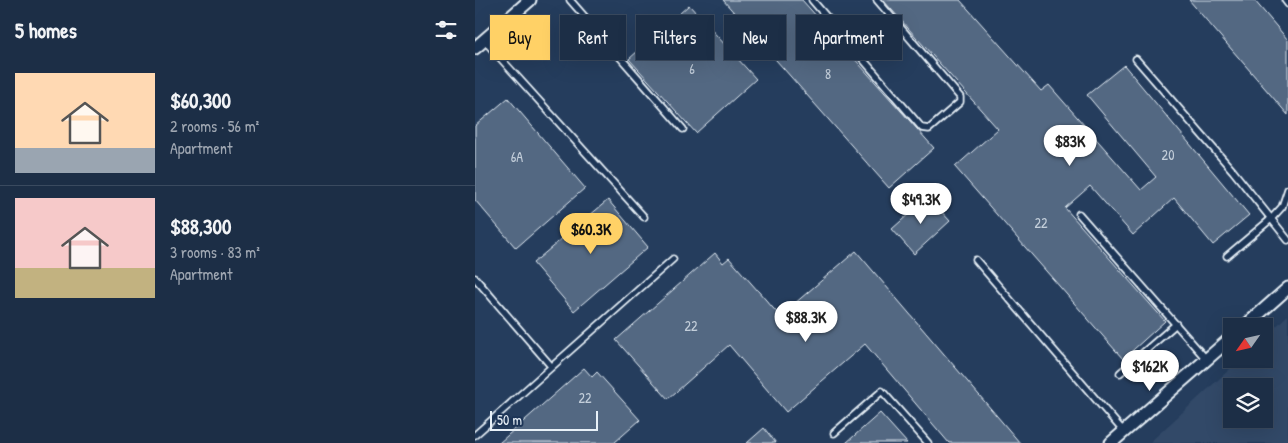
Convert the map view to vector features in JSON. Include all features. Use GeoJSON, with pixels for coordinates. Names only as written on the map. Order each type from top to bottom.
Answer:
{"type":"FeatureCollection","features":[{"type":"Feature","properties":{"kind":"street"},"geometry":{"type":"LineString","coordinates":[[479,44],[530,0]]}},
{"type":"Feature","properties":{"kind":"street"},"geometry":{"type":"LineString","coordinates":[[1254,318],[1288,288]]}},
{"type":"Feature","properties":{"kind":"street"},"geometry":{"type":"LineString","coordinates":[[1111,443],[1223,345]]}},
{"type":"Feature","properties":{"kind":"lane"},"geometry":{"type":"LineString","coordinates":[[570,0],[683,129]]}},
{"type":"Feature","properties":{"kind":"lane"},"geometry":{"type":"LineString","coordinates":[[812,0],[922,128],[929,129],[960,102],[961,97],[877,0]]}},
{"type":"Feature","properties":{"kind":"lane"},"geometry":{"type":"LineString","coordinates":[[1285,0],[1288,4]]}},
{"type":"Feature","properties":{"kind":"lane"},"geometry":{"type":"LineString","coordinates":[[479,44],[644,217]]}},
{"type":"Feature","properties":{"kind":"lane"},"geometry":{"type":"LineString","coordinates":[[1136,59],[1233,171],[1288,240]]}},
{"type":"Feature","properties":{"kind":"lane"},"geometry":{"type":"LineString","coordinates":[[1227,256],[1271,219],[1282,207],[1288,189]]}},
{"type":"Feature","properties":{"kind":"lane"},"geometry":{"type":"LineString","coordinates":[[1079,214],[1207,360]]}},
{"type":"Feature","properties":{"kind":"lane"},"geometry":{"type":"LineString","coordinates":[[475,434],[673,259]]}},
{"type":"Feature","properties":{"kind":"lane"},"geometry":{"type":"LineString","coordinates":[[976,260],[1123,432]]}},
{"type":"Feature","properties":{"kind":"lane"},"geometry":{"type":"LineString","coordinates":[[475,278],[551,366]]}},
{"type":"Feature","properties":{"kind":"lane"},"geometry":{"type":"LineString","coordinates":[[1120,373],[1176,324]]}},
{"type":"Feature","properties":{"kind":"lane"},"geometry":{"type":"LineString","coordinates":[[834,434],[883,391],[928,443]]}},
{"type":"Feature","properties":{"kind":"shaded area"},"geometry":{"type":"Polygon","coordinates":[[[1288,315],[1288,443],[1149,443],[1231,368],[1273,368],[1273,329],[1288,315]]]}},
{"type":"Feature","properties":{"kind":"building"},"geometry":{"type":"Polygon","coordinates":[[[723,0],[802,0],[815,15],[796,15],[796,60],[856,60],[934,148],[889,188],[776,60],[786,60],[786,15],[736,15],[723,0]]]}},
{"type":"Feature","properties":{"kind":"building"},"geometry":{"type":"Polygon","coordinates":[[[883,0],[960,0],[1041,91],[1049,85],[1141,190],[1156,177],[1087,95],[1124,65],[1249,215],[1213,245],[1174,198],[1133,235],[1090,186],[1065,208],[1165,321],[1123,359],[955,167],[998,129],[902,21],[902,15],[896,15],[883,0]]]}},
{"type":"Feature","properties":{"kind":"building"},"geometry":{"type":"Polygon","coordinates":[[[1189,0],[1254,0],[1288,40],[1288,115],[1189,0]]]}},
{"type":"Feature","properties":{"kind":"building"},"geometry":{"type":"Polygon","coordinates":[[[689,5],[698,15],[678,15],[689,5]]]}},
{"type":"Feature","properties":{"kind":"building"},"geometry":{"type":"Polygon","coordinates":[[[714,33],[724,44],[724,60],[739,60],[756,79],[696,133],[629,59],[636,53],[636,60],[714,60],[714,33]]]}},
{"type":"Feature","properties":{"kind":"building"},"geometry":{"type":"Polygon","coordinates":[[[508,98],[585,188],[516,248],[475,200],[475,126],[508,98]]]}},
{"type":"Feature","properties":{"kind":"building"},"geometry":{"type":"Polygon","coordinates":[[[928,197],[950,221],[914,254],[892,229],[928,197]]]}},
{"type":"Feature","properties":{"kind":"building"},"geometry":{"type":"Polygon","coordinates":[[[608,200],[648,247],[574,311],[533,263],[608,200]]]}},
{"type":"Feature","properties":{"kind":"building"},"geometry":{"type":"Polygon","coordinates":[[[856,251],[1020,443],[949,443],[865,344],[786,412],[729,345],[668,399],[616,340],[715,253],[723,263],[729,258],[780,316],[856,251]]]}},
{"type":"Feature","properties":{"kind":"building"},"geometry":{"type":"Polygon","coordinates":[[[584,368],[592,377],[597,372],[640,420],[614,443],[499,443],[584,368]]]}},
{"type":"Feature","properties":{"kind":"building"},"geometry":{"type":"Polygon","coordinates":[[[880,413],[907,443],[846,443],[880,413]]]}},
{"type":"Feature","properties":{"kind":"building"},"geometry":{"type":"Polygon","coordinates":[[[764,428],[776,443],[747,443],[764,428]]]}}]}
